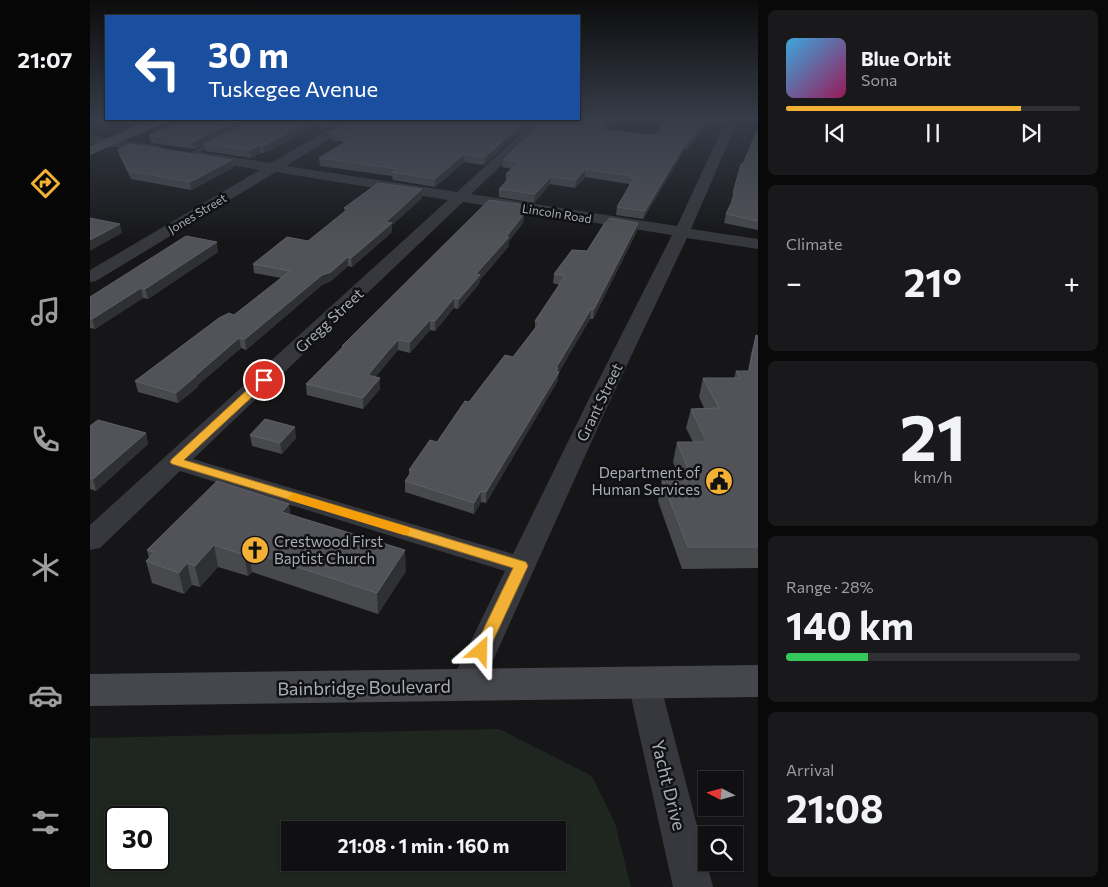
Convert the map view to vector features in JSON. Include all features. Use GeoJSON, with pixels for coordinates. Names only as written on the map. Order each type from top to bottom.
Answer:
{"type":"FeatureCollection","features":[{"type":"Feature","properties":{"kind":"main road","name":"Bainbridge Boulevard"},"geometry":{"type":"LineString","coordinates":[[90,690],[758,681]]}},
{"type":"Feature","properties":{"kind":"street","name":"Lincoln Road"},"geometry":{"type":"LineString","coordinates":[[217,159],[758,244]]}},
{"type":"Feature","properties":{"kind":"street","name":"Jones Street"},"geometry":{"type":"LineString","coordinates":[[90,277],[287,159]]}},
{"type":"Feature","properties":{"kind":"street","name":"Gregg Street"},"geometry":{"type":"LineString","coordinates":[[90,541],[501,159]]}},
{"type":"Feature","properties":{"kind":"street","name":"Grant Street"},"geometry":{"type":"LineString","coordinates":[[465,686],[714,159]]}},
{"type":"Feature","properties":{"kind":"street"},"geometry":{"type":"LineString","coordinates":[[176,462],[521,566]]}},
{"type":"Feature","properties":{"kind":"street","name":"Yacht Drive"},"geometry":{"type":"LineString","coordinates":[[644,683],[693,887]]}},
{"type":"Feature","properties":{"kind":"shaded area"},"geometry":{"type":"Polygon","coordinates":[[[499,729],[592,776],[615,823],[631,887],[90,887],[90,738],[499,729]]]}},
{"type":"Feature","properties":{"kind":"building"},"geometry":{"type":"Polygon","coordinates":[[[123,159],[232,160],[190,182],[129,171],[123,159]]]}},
{"type":"Feature","properties":{"kind":"building"},"geometry":{"type":"Polygon","coordinates":[[[329,159],[458,159],[435,179],[392,172],[398,169],[329,159]]]}},
{"type":"Feature","properties":{"kind":"building"},"geometry":{"type":"Polygon","coordinates":[[[676,159],[645,211],[617,207],[634,178],[585,169],[576,180],[551,177],[535,194],[499,189],[512,175],[506,174],[519,162],[503,160],[676,159]]]}},
{"type":"Feature","properties":{"kind":"building"},"geometry":{"type":"Polygon","coordinates":[[[745,159],[758,159],[758,221],[726,214],[736,193],[733,193],[741,164],[743,164],[745,159]]]}},
{"type":"Feature","properties":{"kind":"building"},"geometry":{"type":"Polygon","coordinates":[[[378,183],[422,189],[386,222],[392,223],[351,258],[348,257],[331,272],[322,275],[245,339],[239,338],[176,393],[135,381],[219,318],[229,313],[234,315],[290,271],[253,264],[287,237],[308,241],[349,208],[344,208],[378,183]]]}},
{"type":"Feature","properties":{"kind":"building"},"geometry":{"type":"Polygon","coordinates":[[[489,200],[526,205],[519,213],[524,214],[506,237],[509,237],[476,274],[480,275],[459,299],[454,298],[435,321],[430,320],[410,342],[398,340],[388,351],[368,375],[380,378],[363,398],[306,384],[344,346],[342,346],[489,200]]]}},
{"type":"Feature","properties":{"kind":"building"},"geometry":{"type":"Polygon","coordinates":[[[90,218],[120,224],[90,240],[90,218]]]}},
{"type":"Feature","properties":{"kind":"building"},"geometry":{"type":"Polygon","coordinates":[[[610,218],[638,223],[594,309],[591,309],[556,368],[558,368],[556,371],[559,372],[486,492],[481,491],[474,503],[405,481],[412,471],[409,470],[430,440],[437,442],[465,401],[469,402],[505,355],[513,357],[540,322],[535,321],[565,276],[554,274],[572,250],[587,251],[610,218]]]}},
{"type":"Feature","properties":{"kind":"building"},"geometry":{"type":"Polygon","coordinates":[[[186,236],[217,242],[145,289],[141,288],[90,319],[90,297],[186,236]]]}},
{"type":"Feature","properties":{"kind":"building","name":"Department of Human Services"},"geometry":{"type":"Polygon","coordinates":[[[756,335],[758,336],[758,547],[688,547],[662,480],[693,480],[677,442],[707,442],[691,409],[719,408],[703,378],[740,378],[736,371],[749,371],[756,335]]]}},
{"type":"Feature","properties":{"kind":"building"},"geometry":{"type":"Polygon","coordinates":[[[265,419],[295,427],[280,443],[250,435],[265,419]]]}},
{"type":"Feature","properties":{"kind":"building"},"geometry":{"type":"Polygon","coordinates":[[[98,420],[146,433],[93,479],[90,478],[90,426],[98,420]]]}},
{"type":"Feature","properties":{"kind":"building"},"geometry":{"type":"Polygon","coordinates":[[[217,481],[289,504],[282,512],[405,550],[377,593],[248,551],[244,555],[214,545],[195,566],[187,563],[179,573],[146,561],[155,552],[147,550],[217,481]]]}},
{"type":"Feature","properties":{"kind":"slow traffic"},"geometry":{"type":"LineString","coordinates":[[294,497],[404,530]]}},
{"type":"Feature","properties":{"kind":"place","name":"Department of Human Services"},"geometry":{"type":"Point","coordinates":[719,481]}},
{"type":"Feature","properties":{"kind":"place","name":"Crestwood First Baptist Church"},"geometry":{"type":"Point","coordinates":[255,550]}},
{"type":"Feature","properties":{"kind":"route"},"geometry":{"type":"LineString","coordinates":[[264,380],[176,462],[521,566],[481,651]]}}]}
